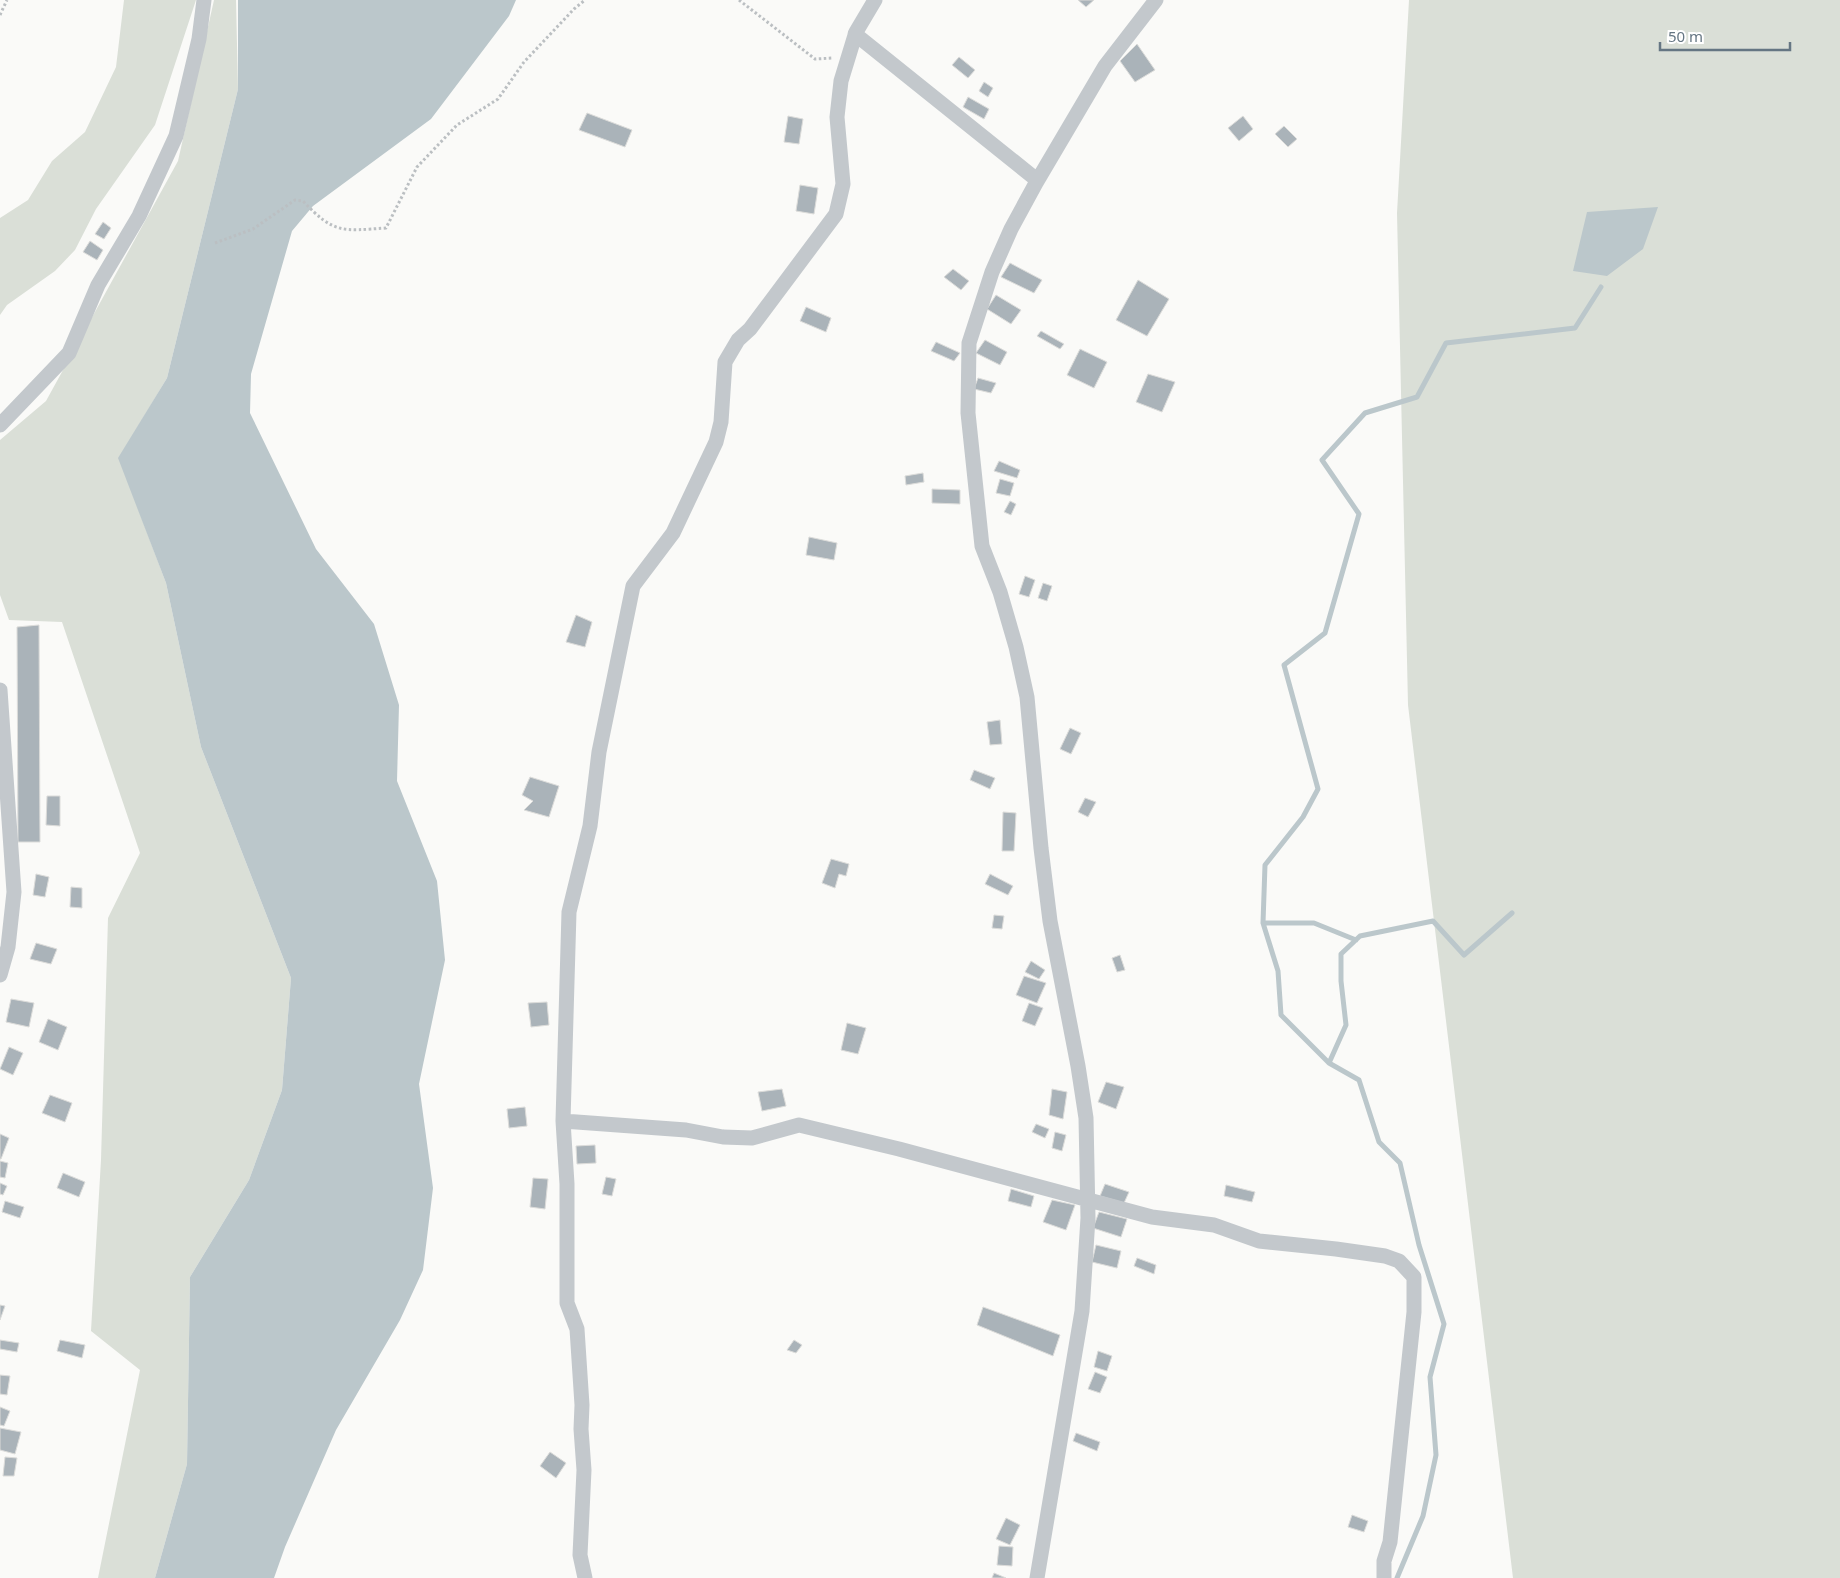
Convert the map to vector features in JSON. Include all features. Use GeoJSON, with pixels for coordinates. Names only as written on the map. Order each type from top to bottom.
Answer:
{"type":"FeatureCollection","features":[{"type":"Feature","properties":{"kind":"street"},"geometry":{"type":"LineString","coordinates":[[0,425],[69,353],[98,285],[139,216],[176,136],[199,39],[204,0]]}},
{"type":"Feature","properties":{"kind":"street"},"geometry":{"type":"LineString","coordinates":[[585,1578],[580,1555],[584,1470],[581,1429],[582,1405],[577,1329],[567,1303],[567,1184],[563,1121],[569,912],[590,826],[599,752],[633,586],[673,533],[716,442],[721,422],[725,362],[738,340],[750,329],[836,214],[843,184],[837,118],[841,81],[855,34],[875,0]]}},
{"type":"Feature","properties":{"kind":"street"},"geometry":{"type":"LineString","coordinates":[[1037,1578],[1082,1311],[1087,1200],[1086,1118],[1050,921],[1026,696],[1016,646],[1000,592],[982,546],[968,413],[970,343],[979,309],[1011,229],[1037,180],[1105,66],[1156,0]]}},
{"type":"Feature","properties":{"kind":"street"},"geometry":{"type":"LineString","coordinates":[[855,34],[1037,180]]}},
{"type":"Feature","properties":{"kind":"street"},"geometry":{"type":"LineString","coordinates":[[0,690],[14,892],[8,946],[0,975]]}},
{"type":"Feature","properties":{"kind":"street"},"geometry":{"type":"LineString","coordinates":[[563,1121],[686,1130],[723,1137],[742,1138],[752,1138],[799,1125],[899,1148],[1152,1217],[1214,1225],[1259,1241],[1336,1248],[1385,1256],[1399,1262],[1414,1277],[1414,1312],[1390,1542],[1384,1562],[1384,1578]]}},
{"type":"Feature","properties":{"kind":"path"},"geometry":{"type":"LineString","coordinates":[[0,15],[7,0]]}},
{"type":"Feature","properties":{"kind":"path"},"geometry":{"type":"LineString","coordinates":[[215,243],[253,229],[295,200],[303,200],[320,219],[344,231],[386,228],[417,167],[457,125],[498,99],[524,62],[574,9],[585,0]]}},
{"type":"Feature","properties":{"kind":"path"},"geometry":{"type":"LineString","coordinates":[[739,0],[815,59],[848,58]]}},
{"type":"Feature","properties":{"kind":"shaded area"},"geometry":{"type":"Polygon","coordinates":[[[124,0],[196,0],[155,125],[96,209],[75,250],[55,271],[7,305],[0,315],[0,218],[28,200],[52,161],[85,132],[116,67],[124,0]]]}},
{"type":"Feature","properties":{"kind":"shaded area"},"geometry":{"type":"Polygon","coordinates":[[[214,0],[236,0],[238,89],[167,378],[119,458],[166,583],[201,747],[291,978],[282,1090],[249,1180],[190,1277],[187,1464],[155,1578],[98,1578],[140,1370],[91,1331],[101,1160],[108,918],[140,853],[62,622],[9,620],[0,595],[0,440],[46,401],[178,161],[214,0]]]}},
{"type":"Feature","properties":{"kind":"shaded area"},"geometry":{"type":"Polygon","coordinates":[[[238,0],[516,0],[509,16],[431,119],[313,206],[292,231],[251,374],[250,413],[316,549],[374,624],[399,705],[397,781],[437,881],[445,960],[419,1084],[433,1188],[423,1270],[400,1320],[336,1430],[285,1547],[274,1578],[155,1578],[187,1464],[190,1277],[249,1180],[282,1090],[291,978],[201,747],[166,583],[118,458],[167,378],[238,89],[238,0]]]}},
{"type":"Feature","properties":{"kind":"shaded area"},"geometry":{"type":"Polygon","coordinates":[[[1409,0],[1840,0],[1840,1578],[1513,1578],[1408,705],[1397,213],[1409,0]]]}},
{"type":"Feature","properties":{"kind":"shaded area"},"geometry":{"type":"Polygon","coordinates":[[[1658,207],[1643,249],[1607,276],[1573,271],[1587,212],[1658,207]]]}},
{"type":"Feature","properties":{"kind":"building"},"geometry":{"type":"Polygon","coordinates":[[[1078,0],[1094,0],[1086,7],[1078,0]]]}},
{"type":"Feature","properties":{"kind":"building"},"geometry":{"type":"Polygon","coordinates":[[[1137,44],[1155,70],[1135,82],[1120,61],[1137,44]]]}},
{"type":"Feature","properties":{"kind":"building"},"geometry":{"type":"Polygon","coordinates":[[[959,57],[975,70],[968,78],[952,65],[959,57]]]}},
{"type":"Feature","properties":{"kind":"building"},"geometry":{"type":"Polygon","coordinates":[[[984,82],[993,88],[988,97],[979,91],[984,82]]]}},
{"type":"Feature","properties":{"kind":"building"},"geometry":{"type":"Polygon","coordinates":[[[968,97],[989,109],[984,119],[963,107],[968,97]]]}},
{"type":"Feature","properties":{"kind":"building"},"geometry":{"type":"Polygon","coordinates":[[[587,113],[632,130],[625,147],[579,130],[587,113]]]}},
{"type":"Feature","properties":{"kind":"building"},"geometry":{"type":"Polygon","coordinates":[[[788,116],[803,119],[799,144],[784,142],[788,116]]]}},
{"type":"Feature","properties":{"kind":"building"},"geometry":{"type":"Polygon","coordinates":[[[1243,116],[1253,129],[1239,141],[1228,128],[1243,116]]]}},
{"type":"Feature","properties":{"kind":"building"},"geometry":{"type":"Polygon","coordinates":[[[1284,126],[1297,139],[1288,147],[1275,134],[1284,126]]]}},
{"type":"Feature","properties":{"kind":"building"},"geometry":{"type":"Polygon","coordinates":[[[800,185],[818,188],[814,214],[796,211],[800,185]]]}},
{"type":"Feature","properties":{"kind":"building"},"geometry":{"type":"Polygon","coordinates":[[[103,222],[111,228],[104,239],[95,234],[103,222]]]}},
{"type":"Feature","properties":{"kind":"building"},"geometry":{"type":"Polygon","coordinates":[[[90,241],[103,250],[97,260],[83,252],[90,241]]]}},
{"type":"Feature","properties":{"kind":"building"},"geometry":{"type":"Polygon","coordinates":[[[1010,263],[1042,280],[1034,293],[1001,277],[1010,263]]]}},
{"type":"Feature","properties":{"kind":"building"},"geometry":{"type":"Polygon","coordinates":[[[953,269],[969,281],[961,290],[944,277],[953,269]]]}},
{"type":"Feature","properties":{"kind":"building"},"geometry":{"type":"Polygon","coordinates":[[[1138,280],[1169,299],[1147,336],[1116,320],[1138,280]]]}},
{"type":"Feature","properties":{"kind":"building"},"geometry":{"type":"Polygon","coordinates":[[[996,295],[1021,310],[1011,324],[987,309],[996,295]]]}},
{"type":"Feature","properties":{"kind":"building"},"geometry":{"type":"Polygon","coordinates":[[[806,307],[831,318],[826,332],[800,321],[806,307]]]}},
{"type":"Feature","properties":{"kind":"building"},"geometry":{"type":"Polygon","coordinates":[[[1041,331],[1064,344],[1060,349],[1037,336],[1041,331]]]}},
{"type":"Feature","properties":{"kind":"building"},"geometry":{"type":"Polygon","coordinates":[[[985,340],[1007,352],[1000,365],[976,353],[985,340]]]}},
{"type":"Feature","properties":{"kind":"building"},"geometry":{"type":"Polygon","coordinates":[[[936,342],[960,353],[954,361],[931,351],[936,342]]]}},
{"type":"Feature","properties":{"kind":"building"},"geometry":{"type":"Polygon","coordinates":[[[1080,349],[1107,362],[1094,388],[1067,375],[1080,349]]]}},
{"type":"Feature","properties":{"kind":"building"},"geometry":{"type":"Polygon","coordinates":[[[1148,374],[1175,382],[1162,412],[1136,402],[1148,374]]]}},
{"type":"Feature","properties":{"kind":"building"},"geometry":{"type":"Polygon","coordinates":[[[978,378],[996,383],[991,393],[974,389],[978,378]]]}},
{"type":"Feature","properties":{"kind":"building"},"geometry":{"type":"Polygon","coordinates":[[[999,461],[1020,470],[1017,478],[994,471],[999,461]]]}},
{"type":"Feature","properties":{"kind":"building"},"geometry":{"type":"Polygon","coordinates":[[[923,473],[924,482],[906,485],[905,476],[923,473]]]}},
{"type":"Feature","properties":{"kind":"building"},"geometry":{"type":"Polygon","coordinates":[[[1000,479],[1014,483],[1010,496],[996,493],[1000,479]]]}},
{"type":"Feature","properties":{"kind":"building"},"geometry":{"type":"Polygon","coordinates":[[[932,489],[960,490],[960,504],[932,503],[932,489]]]}},
{"type":"Feature","properties":{"kind":"building"},"geometry":{"type":"Polygon","coordinates":[[[1010,501],[1016,504],[1011,515],[1004,512],[1010,501]]]}},
{"type":"Feature","properties":{"kind":"building"},"geometry":{"type":"Polygon","coordinates":[[[809,537],[837,543],[834,560],[806,555],[809,537]]]}},
{"type":"Feature","properties":{"kind":"building"},"geometry":{"type":"Polygon","coordinates":[[[1025,576],[1035,580],[1029,597],[1019,594],[1025,576]]]}},
{"type":"Feature","properties":{"kind":"building"},"geometry":{"type":"Polygon","coordinates":[[[1043,583],[1052,586],[1047,601],[1038,598],[1043,583]]]}},
{"type":"Feature","properties":{"kind":"building"},"geometry":{"type":"Polygon","coordinates":[[[576,615],[592,622],[585,647],[566,642],[576,615]]]}},
{"type":"Feature","properties":{"kind":"building"},"geometry":{"type":"Polygon","coordinates":[[[39,625],[40,842],[18,842],[17,627],[39,625]]]}},
{"type":"Feature","properties":{"kind":"building"},"geometry":{"type":"Polygon","coordinates":[[[1000,720],[1002,744],[990,745],[987,722],[1000,720]]]}},
{"type":"Feature","properties":{"kind":"building"},"geometry":{"type":"Polygon","coordinates":[[[1070,728],[1081,733],[1071,754],[1060,749],[1070,728]]]}},
{"type":"Feature","properties":{"kind":"building"},"geometry":{"type":"Polygon","coordinates":[[[974,770],[995,778],[990,789],[970,780],[974,770]]]}},
{"type":"Feature","properties":{"kind":"building"},"geometry":{"type":"Polygon","coordinates":[[[530,777],[559,786],[549,817],[524,810],[533,801],[522,795],[530,777]]]}},
{"type":"Feature","properties":{"kind":"building"},"geometry":{"type":"Polygon","coordinates":[[[47,796],[60,796],[60,826],[46,825],[47,796]]]}},
{"type":"Feature","properties":{"kind":"building"},"geometry":{"type":"Polygon","coordinates":[[[1085,798],[1096,802],[1088,817],[1078,812],[1085,798]]]}},
{"type":"Feature","properties":{"kind":"building"},"geometry":{"type":"Polygon","coordinates":[[[1003,812],[1016,813],[1014,851],[1002,851],[1003,812]]]}},
{"type":"Feature","properties":{"kind":"building"},"geometry":{"type":"Polygon","coordinates":[[[831,859],[849,864],[846,876],[839,874],[835,888],[822,883],[831,859]]]}},
{"type":"Feature","properties":{"kind":"building"},"geometry":{"type":"Polygon","coordinates":[[[36,874],[49,877],[45,897],[33,895],[36,874]]]}},
{"type":"Feature","properties":{"kind":"building"},"geometry":{"type":"Polygon","coordinates":[[[990,874],[1013,886],[1008,895],[985,884],[990,874]]]}},
{"type":"Feature","properties":{"kind":"building"},"geometry":{"type":"Polygon","coordinates":[[[71,887],[82,888],[82,908],[70,907],[71,887]]]}},
{"type":"Feature","properties":{"kind":"building"},"geometry":{"type":"Polygon","coordinates":[[[994,915],[1004,916],[1002,929],[992,928],[994,915]]]}},
{"type":"Feature","properties":{"kind":"building"},"geometry":{"type":"Polygon","coordinates":[[[36,943],[57,949],[51,964],[30,959],[36,943]]]}},
{"type":"Feature","properties":{"kind":"building"},"geometry":{"type":"Polygon","coordinates":[[[1120,955],[1125,970],[1117,972],[1112,958],[1120,955]]]}},
{"type":"Feature","properties":{"kind":"building"},"geometry":{"type":"Polygon","coordinates":[[[1031,961],[1045,970],[1039,979],[1025,972],[1031,961]]]}},
{"type":"Feature","properties":{"kind":"building"},"geometry":{"type":"Polygon","coordinates":[[[1024,976],[1046,983],[1037,1003],[1016,995],[1024,976]]]}},
{"type":"Feature","properties":{"kind":"building"},"geometry":{"type":"Polygon","coordinates":[[[11,999],[34,1003],[29,1027],[6,1022],[11,999]]]}},
{"type":"Feature","properties":{"kind":"building"},"geometry":{"type":"Polygon","coordinates":[[[547,1002],[549,1025],[531,1027],[528,1003],[547,1002]]]}},
{"type":"Feature","properties":{"kind":"building"},"geometry":{"type":"Polygon","coordinates":[[[1029,1003],[1043,1008],[1035,1026],[1022,1021],[1029,1003]]]}},
{"type":"Feature","properties":{"kind":"building"},"geometry":{"type":"Polygon","coordinates":[[[48,1019],[67,1027],[58,1050],[39,1042],[48,1019]]]}},
{"type":"Feature","properties":{"kind":"building"},"geometry":{"type":"Polygon","coordinates":[[[847,1023],[866,1028],[858,1054],[841,1050],[847,1023]]]}},
{"type":"Feature","properties":{"kind":"building"},"geometry":{"type":"Polygon","coordinates":[[[9,1047],[23,1053],[13,1075],[0,1069],[9,1047]]]}},
{"type":"Feature","properties":{"kind":"building"},"geometry":{"type":"Polygon","coordinates":[[[1106,1082],[1124,1087],[1116,1109],[1098,1102],[1106,1082]]]}},
{"type":"Feature","properties":{"kind":"building"},"geometry":{"type":"Polygon","coordinates":[[[782,1089],[786,1106],[762,1111],[758,1092],[782,1089]]]}},
{"type":"Feature","properties":{"kind":"building"},"geometry":{"type":"Polygon","coordinates":[[[1052,1089],[1067,1092],[1063,1119],[1049,1115],[1052,1089]]]}},
{"type":"Feature","properties":{"kind":"building"},"geometry":{"type":"Polygon","coordinates":[[[50,1095],[72,1103],[65,1122],[42,1113],[50,1095]]]}},
{"type":"Feature","properties":{"kind":"building"},"geometry":{"type":"Polygon","coordinates":[[[525,1107],[527,1126],[509,1128],[507,1109],[525,1107]]]}},
{"type":"Feature","properties":{"kind":"building"},"geometry":{"type":"Polygon","coordinates":[[[1036,1124],[1049,1129],[1045,1138],[1032,1132],[1036,1124]]]}},
{"type":"Feature","properties":{"kind":"building"},"geometry":{"type":"Polygon","coordinates":[[[1055,1132],[1066,1135],[1062,1151],[1052,1148],[1055,1132]]]}},
{"type":"Feature","properties":{"kind":"building"},"geometry":{"type":"Polygon","coordinates":[[[0,1134],[9,1138],[1,1159],[0,1159],[0,1134]]]}},
{"type":"Feature","properties":{"kind":"building"},"geometry":{"type":"Polygon","coordinates":[[[595,1145],[596,1163],[577,1164],[576,1146],[595,1145]]]}},
{"type":"Feature","properties":{"kind":"building"},"geometry":{"type":"Polygon","coordinates":[[[0,1161],[8,1163],[5,1178],[0,1177],[0,1161]]]}},
{"type":"Feature","properties":{"kind":"building"},"geometry":{"type":"Polygon","coordinates":[[[63,1173],[85,1182],[79,1197],[57,1188],[63,1173]]]}},
{"type":"Feature","properties":{"kind":"building"},"geometry":{"type":"Polygon","coordinates":[[[606,1177],[616,1179],[612,1196],[602,1194],[606,1177]]]}},
{"type":"Feature","properties":{"kind":"building"},"geometry":{"type":"Polygon","coordinates":[[[533,1178],[548,1179],[545,1209],[530,1207],[533,1178]]]}},
{"type":"Feature","properties":{"kind":"building"},"geometry":{"type":"Polygon","coordinates":[[[0,1183],[7,1186],[3,1195],[0,1194],[0,1183]]]}},
{"type":"Feature","properties":{"kind":"building"},"geometry":{"type":"Polygon","coordinates":[[[1105,1184],[1129,1192],[1124,1203],[1100,1196],[1105,1184]]]}},
{"type":"Feature","properties":{"kind":"building"},"geometry":{"type":"Polygon","coordinates":[[[1226,1185],[1255,1192],[1252,1202],[1224,1196],[1226,1185]]]}},
{"type":"Feature","properties":{"kind":"building"},"geometry":{"type":"Polygon","coordinates":[[[1011,1189],[1034,1196],[1031,1207],[1008,1201],[1011,1189]]]}},
{"type":"Feature","properties":{"kind":"building"},"geometry":{"type":"Polygon","coordinates":[[[1052,1200],[1075,1205],[1066,1230],[1043,1222],[1052,1200]]]}},
{"type":"Feature","properties":{"kind":"building"},"geometry":{"type":"Polygon","coordinates":[[[5,1201],[24,1207],[20,1218],[2,1212],[5,1201]]]}},
{"type":"Feature","properties":{"kind":"building"},"geometry":{"type":"Polygon","coordinates":[[[1099,1212],[1127,1219],[1121,1237],[1093,1228],[1099,1212]]]}},
{"type":"Feature","properties":{"kind":"building"},"geometry":{"type":"Polygon","coordinates":[[[1096,1245],[1121,1251],[1117,1268],[1092,1262],[1096,1245]]]}},
{"type":"Feature","properties":{"kind":"building"},"geometry":{"type":"Polygon","coordinates":[[[1137,1258],[1156,1265],[1154,1274],[1134,1266],[1137,1258]]]}},
{"type":"Feature","properties":{"kind":"building"},"geometry":{"type":"Polygon","coordinates":[[[0,1305],[5,1306],[0,1320],[0,1305]]]}},
{"type":"Feature","properties":{"kind":"building"},"geometry":{"type":"Polygon","coordinates":[[[983,1307],[1060,1335],[1053,1356],[977,1325],[983,1307]]]}},
{"type":"Feature","properties":{"kind":"building"},"geometry":{"type":"Polygon","coordinates":[[[0,1340],[19,1343],[17,1352],[0,1349],[0,1340]]]}},
{"type":"Feature","properties":{"kind":"building"},"geometry":{"type":"Polygon","coordinates":[[[60,1340],[85,1345],[82,1358],[57,1351],[60,1340]]]}},
{"type":"Feature","properties":{"kind":"building"},"geometry":{"type":"Polygon","coordinates":[[[794,1340],[802,1345],[796,1353],[787,1350],[794,1340]]]}},
{"type":"Feature","properties":{"kind":"building"},"geometry":{"type":"Polygon","coordinates":[[[1098,1351],[1112,1356],[1107,1371],[1094,1367],[1098,1351]]]}},
{"type":"Feature","properties":{"kind":"building"},"geometry":{"type":"Polygon","coordinates":[[[1095,1372],[1107,1377],[1100,1393],[1088,1389],[1095,1372]]]}},
{"type":"Feature","properties":{"kind":"building"},"geometry":{"type":"Polygon","coordinates":[[[0,1375],[10,1376],[7,1395],[0,1394],[0,1375]]]}},
{"type":"Feature","properties":{"kind":"building"},"geometry":{"type":"Polygon","coordinates":[[[0,1407],[10,1411],[4,1426],[0,1425],[0,1407]]]}},
{"type":"Feature","properties":{"kind":"building"},"geometry":{"type":"Polygon","coordinates":[[[0,1428],[21,1432],[15,1454],[0,1450],[0,1428]]]}},
{"type":"Feature","properties":{"kind":"building"},"geometry":{"type":"Polygon","coordinates":[[[1076,1433],[1100,1442],[1097,1451],[1073,1441],[1076,1433]]]}},
{"type":"Feature","properties":{"kind":"building"},"geometry":{"type":"Polygon","coordinates":[[[550,1452],[566,1463],[556,1478],[540,1466],[550,1452]]]}},
{"type":"Feature","properties":{"kind":"building"},"geometry":{"type":"Polygon","coordinates":[[[5,1457],[17,1458],[14,1476],[3,1476],[5,1457]]]}},
{"type":"Feature","properties":{"kind":"building"},"geometry":{"type":"Polygon","coordinates":[[[1352,1515],[1368,1521],[1364,1532],[1348,1527],[1352,1515]]]}},
{"type":"Feature","properties":{"kind":"building"},"geometry":{"type":"Polygon","coordinates":[[[1006,1518],[1020,1525],[1010,1545],[996,1539],[1006,1518]]]}},
{"type":"Feature","properties":{"kind":"building"},"geometry":{"type":"Polygon","coordinates":[[[999,1546],[1013,1547],[1012,1566],[997,1565],[999,1546]]]}},
{"type":"Feature","properties":{"kind":"building"},"geometry":{"type":"Polygon","coordinates":[[[994,1573],[1006,1578],[992,1578],[994,1573]]]}},
{"type":"Feature","properties":{"kind":"waterway"},"geometry":{"type":"LineString","coordinates":[[1397,1578],[1423,1516],[1436,1455],[1430,1377],[1444,1324],[1419,1245],[1400,1163],[1379,1142],[1359,1080],[1329,1063],[1281,1015],[1278,971],[1263,923],[1265,865],[1303,817],[1318,789],[1284,665],[1325,633],[1359,514],[1322,460],[1365,413],[1417,397],[1446,343],[1575,328],[1601,287]]}},
{"type":"Feature","properties":{"kind":"waterway"},"geometry":{"type":"LineString","coordinates":[[1329,1063],[1346,1025],[1341,981],[1341,954],[1360,936],[1433,921],[1464,955],[1512,913]]}},
{"type":"Feature","properties":{"kind":"waterway"},"geometry":{"type":"LineString","coordinates":[[1263,923],[1314,923],[1356,940]]}}]}
